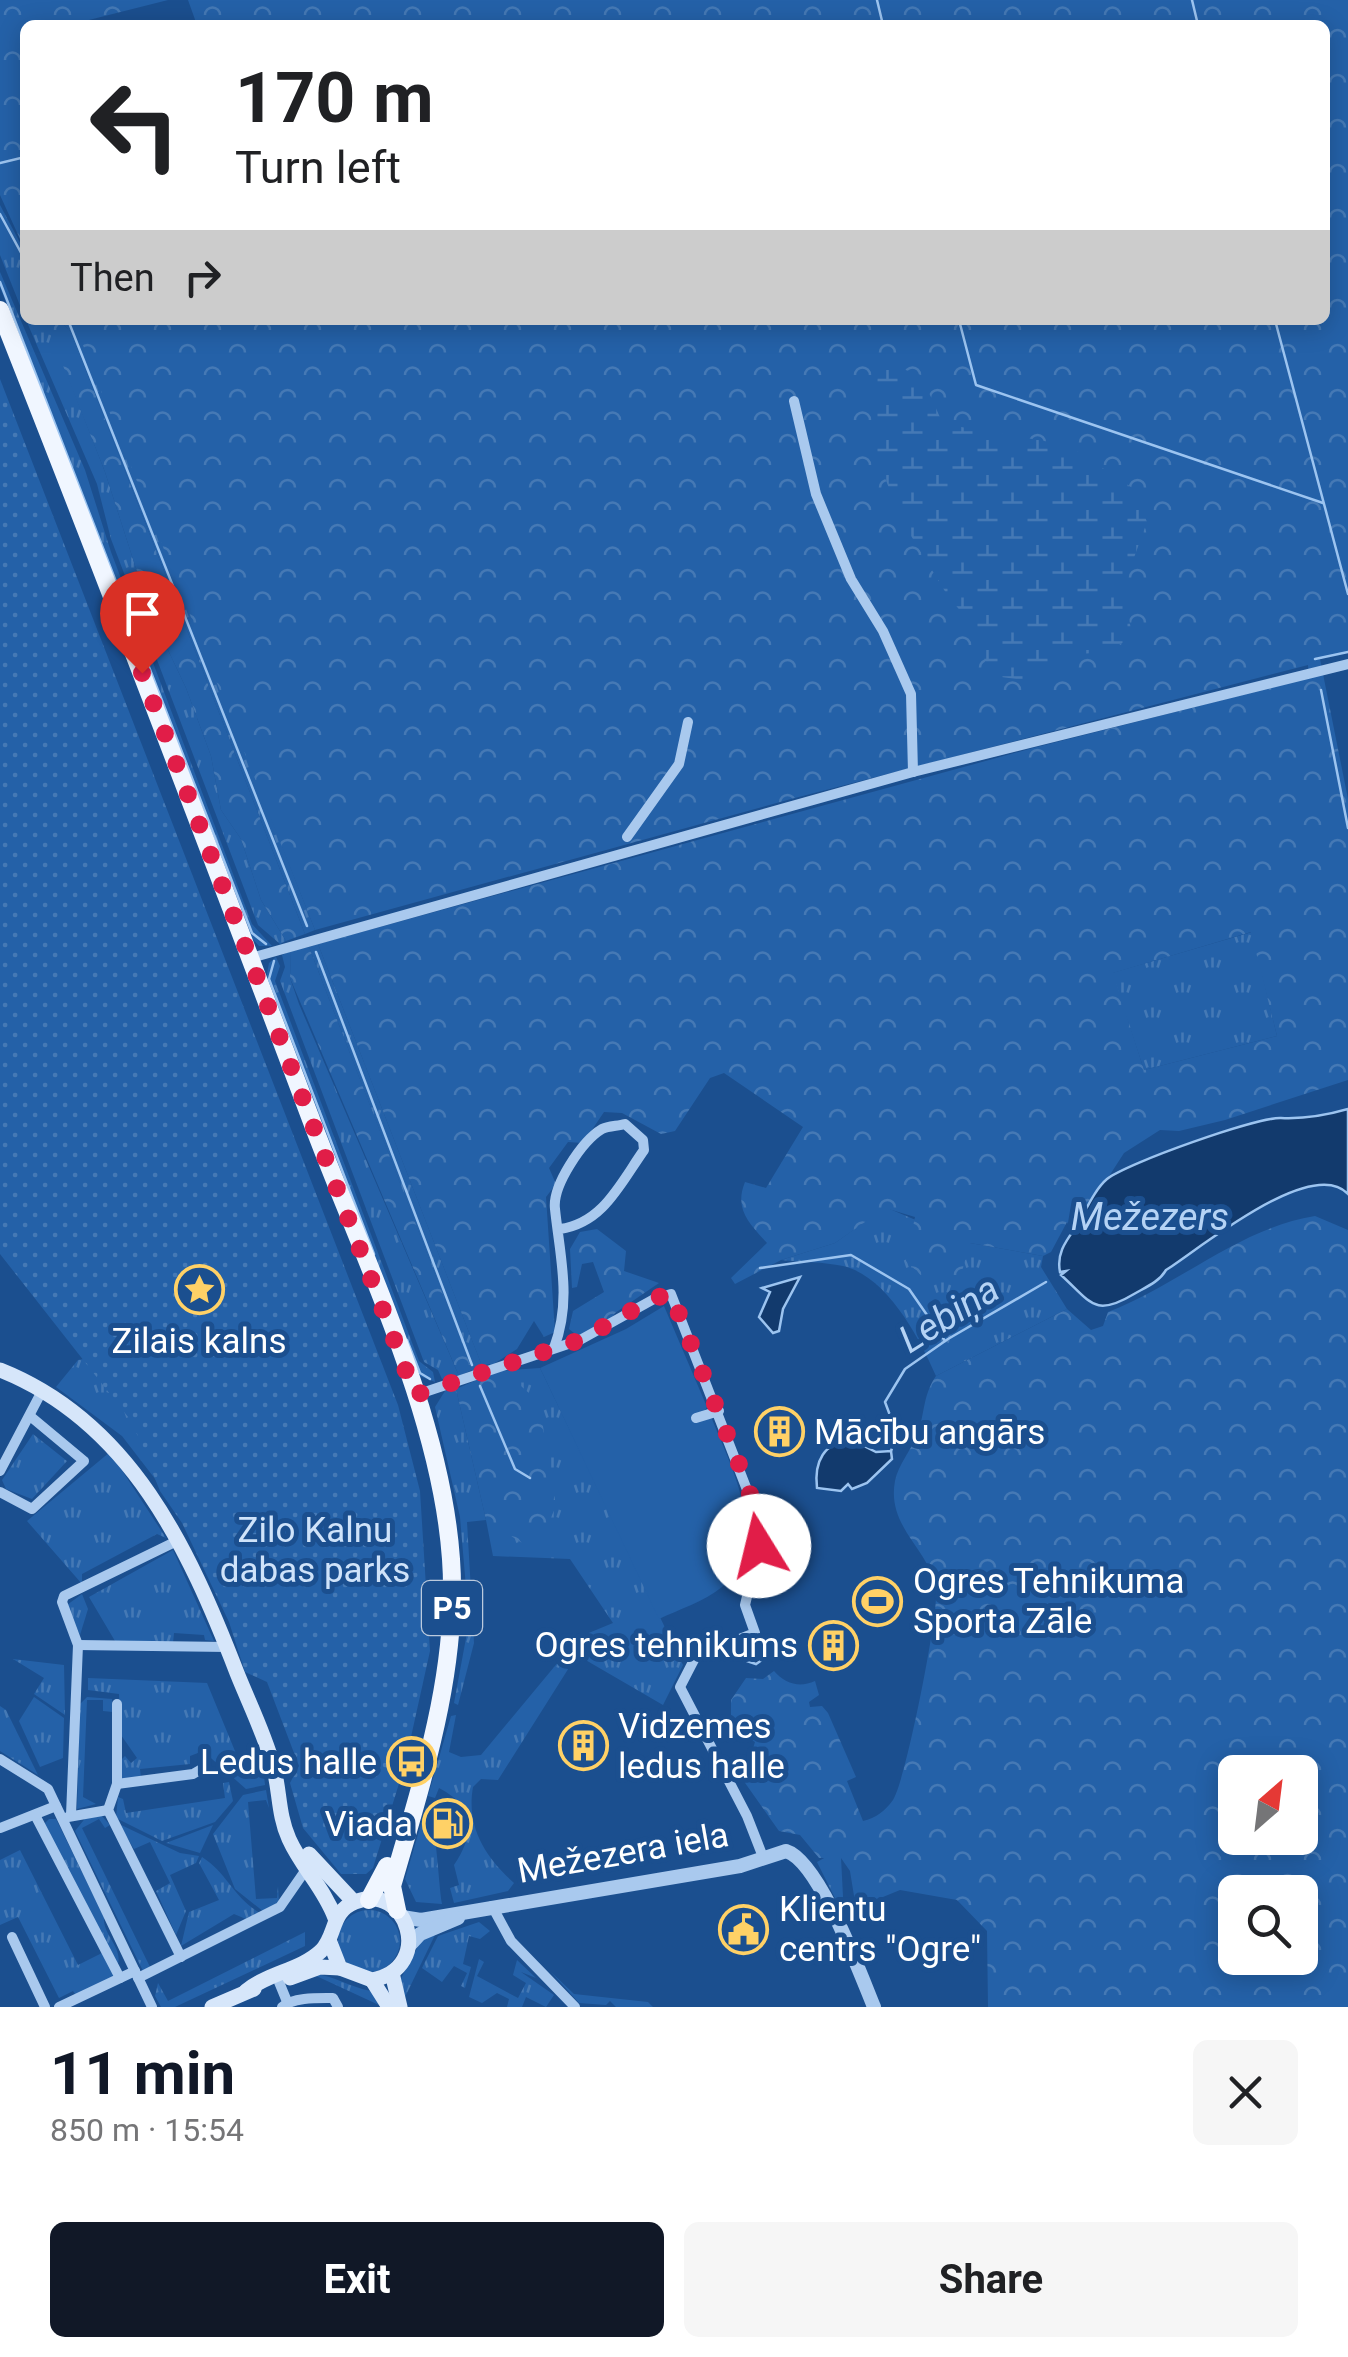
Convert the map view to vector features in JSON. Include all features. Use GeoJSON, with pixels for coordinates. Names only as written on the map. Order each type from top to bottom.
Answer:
{"type":"FeatureCollection","features":[{"type":"Feature","properties":{"kind":"main road","name":"P5"},"geometry":{"type":"LineString","coordinates":[[0,310],[415,1395],[442,1491],[452,1599],[440,1706],[392,1886],[409,1946]]}},
{"type":"Feature","properties":{"kind":"main road"},"geometry":{"type":"LineString","coordinates":[[0,1370],[42,1391],[115,1447],[150,1491],[179,1540],[227,1647],[273,1766],[282,1820],[307,1868],[324,1889],[335,1918],[329,1940],[319,1953],[212,2007]]}},
{"type":"Feature","properties":{"kind":"main road"},"geometry":{"type":"LineString","coordinates":[[282,1820],[362,1901],[400,1914]]}},
{"type":"Feature","properties":{"kind":"main road","name":"P5"},"geometry":{"type":"LineString","coordinates":[[335,1918],[362,1901],[408,1820]]}},
{"type":"Feature","properties":{"kind":"main road"},"geometry":{"type":"LineString","coordinates":[[329,1940],[340,1968]]}},
{"type":"Feature","properties":{"kind":"main road"},"geometry":{"type":"LineString","coordinates":[[372,1980],[392,1973],[409,1946]]}},
{"type":"Feature","properties":{"kind":"main road"},"geometry":{"type":"LineString","coordinates":[[246,1991],[320,1967],[340,1968],[372,1980],[389,2007]]}},
{"type":"Feature","properties":{"kind":"main road"},"geometry":{"type":"LineString","coordinates":[[392,1973],[400,2007]]}},
{"type":"Feature","properties":{"kind":"street"},"geometry":{"type":"LineString","coordinates":[[794,401],[816,494],[852,579],[911,694],[913,772]]}},
{"type":"Feature","properties":{"kind":"street"},"geometry":{"type":"LineString","coordinates":[[251,958],[913,772],[1348,664]]}},
{"type":"Feature","properties":{"kind":"street"},"geometry":{"type":"LineString","coordinates":[[628,836],[680,764],[688,722]]}},
{"type":"Feature","properties":{"kind":"street"},"geometry":{"type":"LineString","coordinates":[[554,1348],[562,1325],[564,1300],[560,1228],[554,1208],[556,1194],[570,1168],[603,1128],[624,1124],[643,1140],[644,1150],[595,1218],[583,1226],[560,1228]]}},
{"type":"Feature","properties":{"kind":"street"},"geometry":{"type":"LineString","coordinates":[[415,1395],[604,1330],[654,1298],[671,1294],[749,1489],[760,1536],[745,1599],[755,1633],[696,1656],[680,1687],[747,1816],[763,1857],[786,1851],[800,1858],[845,1939],[874,2007]]}},
{"type":"Feature","properties":{"kind":"street"},"geometry":{"type":"LineString","coordinates":[[0,1471],[42,1391]]}},
{"type":"Feature","properties":{"kind":"street"},"geometry":{"type":"LineString","coordinates":[[696,1418],[719,1412]]}},
{"type":"Feature","properties":{"kind":"street"},"geometry":{"type":"LineString","coordinates":[[0,1492],[32,1509],[84,1461],[30,1416]]}},
{"type":"Feature","properties":{"kind":"street"},"geometry":{"type":"LineString","coordinates":[[67,1817],[78,1644],[64,1609],[64,1596],[179,1540]]}},
{"type":"Feature","properties":{"kind":"street"},"geometry":{"type":"LineString","coordinates":[[78,1644],[227,1647]]}},
{"type":"Feature","properties":{"kind":"street"},"geometry":{"type":"LineString","coordinates":[[117,1704],[117,1784],[108,1810],[181,1957]]}},
{"type":"Feature","properties":{"kind":"street"},"geometry":{"type":"LineString","coordinates":[[0,1759],[48,1789],[67,1817],[152,2007]]}},
{"type":"Feature","properties":{"kind":"street"},"geometry":{"type":"LineString","coordinates":[[117,1784],[193,1774],[205,1767]]}},
{"type":"Feature","properties":{"kind":"street"},"geometry":{"type":"LineString","coordinates":[[0,1828],[56,1806]]}},
{"type":"Feature","properties":{"kind":"street"},"geometry":{"type":"LineString","coordinates":[[67,1817],[108,1810]]}},
{"type":"Feature","properties":{"kind":"street"},"geometry":{"type":"LineString","coordinates":[[35,1815],[120,1978]]}},
{"type":"Feature","properties":{"kind":"street","name":"Mežezera iela"},"geometry":{"type":"LineString","coordinates":[[400,1914],[420,1920],[740,1866],[763,1857]]}},
{"type":"Feature","properties":{"kind":"street"},"geometry":{"type":"LineString","coordinates":[[59,2007],[120,1978],[181,1957],[280,1907],[307,1868]]}},
{"type":"Feature","properties":{"kind":"street"},"geometry":{"type":"LineString","coordinates":[[492,1906],[511,1942],[575,2007]]}},
{"type":"Feature","properties":{"kind":"street","name":"Mežezera iela"},"geometry":{"type":"LineString","coordinates":[[409,1946],[435,1927],[492,1906]]}},
{"type":"Feature","properties":{"kind":"street"},"geometry":{"type":"LineString","coordinates":[[12,1938],[45,2007]]}},
{"type":"Feature","properties":{"kind":"street"},"geometry":{"type":"LineString","coordinates":[[278,1982],[286,2005],[334,1998],[338,2007]]}},
{"type":"Feature","properties":{"kind":"green space"},"geometry":{"type":"Polygon","coordinates":[[[0,0],[168,0],[89,20],[20,20],[20,239],[0,195],[0,0]]]}},
{"type":"Feature","properties":{"kind":"green space"},"geometry":{"type":"Polygon","coordinates":[[[188,0],[1348,0],[1348,651],[1320,659],[1348,799],[1348,1080],[1225,1120],[1179,1131],[1160,1130],[1124,1153],[1073,1232],[1067,1222],[1051,1252],[1043,1256],[970,1243],[961,1275],[929,1283],[906,1261],[915,1217],[885,1208],[835,1243],[781,1260],[735,1284],[731,1278],[767,1243],[742,1208],[745,1182],[766,1188],[803,1127],[724,1073],[710,1078],[675,1131],[661,1134],[622,1113],[604,1112],[583,1143],[568,1142],[549,1168],[556,1184],[546,1197],[555,1332],[544,1337],[534,1321],[517,1349],[495,1363],[539,1402],[556,1506],[536,1552],[486,1520],[456,1389],[493,1373],[490,1364],[482,1366],[318,944],[1033,748],[1309,678],[1308,665],[791,799],[315,930],[75,325],[1330,325],[1330,20],[195,20],[188,0]],[[1251,932],[1113,973],[1144,1070],[1277,1036],[1251,932]]]}},
{"type":"Feature","properties":{"kind":"green space"},"geometry":{"type":"Polygon","coordinates":[[[0,205],[20,243],[20,305],[0,255],[0,205]]]}},
{"type":"Feature","properties":{"kind":"green space"},"geometry":{"type":"Polygon","coordinates":[[[0,272],[85,470],[111,552],[252,924],[272,946],[259,946],[251,937],[0,287],[0,272]]]}},
{"type":"Feature","properties":{"kind":"green space"},"geometry":{"type":"Polygon","coordinates":[[[28,325],[47,325],[51,333],[105,472],[150,612],[186,688],[211,756],[221,810],[241,839],[261,900],[286,941],[280,944],[258,925],[111,539],[97,484],[28,325]]]}},
{"type":"Feature","properties":{"kind":"green space"},"geometry":{"type":"Polygon","coordinates":[[[47,325],[64,325],[71,332],[305,934],[286,941],[261,900],[241,839],[221,810],[211,756],[186,688],[150,612],[105,472],[47,325]]]}},
{"type":"Feature","properties":{"kind":"green space"},"geometry":{"type":"Polygon","coordinates":[[[64,325],[79,327],[315,930],[305,934],[71,332],[64,325]]]}},
{"type":"Feature","properties":{"kind":"green space"},"geometry":{"type":"Polygon","coordinates":[[[878,361],[921,375],[943,424],[1068,445],[1134,489],[1147,522],[1124,585],[1132,637],[1108,652],[1079,654],[1030,681],[987,675],[981,637],[946,593],[902,521],[874,450],[878,361]]]}},
{"type":"Feature","properties":{"kind":"green space","name":"Zilo Kalnu dabas parks"},"geometry":{"type":"Polygon","coordinates":[[[0,379],[398,1405],[420,1491],[430,1651],[405,1764],[373,1868],[366,1874],[341,1874],[303,1828],[290,1783],[299,1766],[267,1682],[245,1672],[229,1622],[182,1523],[160,1491],[132,1422],[0,1254],[0,379]]]}},
{"type":"Feature","properties":{"kind":"green space"},"geometry":{"type":"Polygon","coordinates":[[[1252,932],[1277,1036],[1144,1070],[1112,973],[1252,932]]]}},
{"type":"Feature","properties":{"kind":"green space"},"geometry":{"type":"Polygon","coordinates":[[[318,944],[521,1466],[510,1470],[309,947],[318,944]]]}},
{"type":"Feature","properties":{"kind":"green space"},"geometry":{"type":"Polygon","coordinates":[[[309,947],[472,1370],[459,1376],[290,978],[291,951],[309,947]]]}},
{"type":"Feature","properties":{"kind":"green space"},"geometry":{"type":"Polygon","coordinates":[[[291,951],[290,978],[299,1004],[459,1376],[442,1379],[438,1370],[424,1362],[280,981],[285,967],[282,955],[291,951]]]}},
{"type":"Feature","properties":{"kind":"green space"},"geometry":{"type":"Polygon","coordinates":[[[276,957],[280,966],[275,981],[419,1361],[433,1372],[435,1382],[417,1375],[266,979],[269,963],[276,957]]]}},
{"type":"Feature","properties":{"kind":"green space"},"geometry":{"type":"Polygon","coordinates":[[[885,1207],[970,1243],[1043,1256],[1041,1267],[1067,1309],[936,1376],[900,1311],[874,1282],[843,1266],[781,1260],[835,1243],[885,1207]]]}},
{"type":"Feature","properties":{"kind":"green space"},"geometry":{"type":"Polygon","coordinates":[[[1315,1216],[1348,1230],[1348,2007],[988,2007],[987,1931],[957,1900],[900,1890],[856,1908],[850,1871],[841,1858],[819,1858],[800,1835],[779,1831],[743,1780],[755,1742],[731,1727],[731,1700],[746,1678],[763,1679],[774,1671],[793,1684],[815,1681],[819,1695],[809,1702],[810,1707],[822,1706],[828,1713],[856,1777],[847,1781],[863,1821],[883,1811],[899,1786],[913,1732],[936,1592],[927,1564],[897,1513],[895,1481],[918,1433],[926,1397],[936,1376],[1067,1309],[1091,1330],[1103,1326],[1108,1312],[1261,1232],[1315,1216]]]}},
{"type":"Feature","properties":{"kind":"green space"},"geometry":{"type":"Polygon","coordinates":[[[597,1229],[626,1251],[624,1271],[659,1283],[615,1313],[608,1325],[579,1337],[569,1329],[573,1311],[604,1292],[593,1262],[582,1264],[577,1287],[572,1288],[570,1249],[580,1232],[597,1229]]]}},
{"type":"Feature","properties":{"kind":"green space"},"geometry":{"type":"Polygon","coordinates":[[[203,1305],[159,1484],[122,1436],[56,1387],[78,1360],[94,1357],[203,1305]]]}},
{"type":"Feature","properties":{"kind":"green space"},"geometry":{"type":"Polygon","coordinates":[[[664,1306],[707,1407],[704,1412],[712,1419],[729,1460],[746,1528],[745,1550],[737,1570],[722,1587],[659,1619],[540,1368],[626,1329],[664,1306]]]}},
{"type":"Feature","properties":{"kind":"green space"},"geometry":{"type":"Polygon","coordinates":[[[540,1368],[683,1665],[663,1705],[577,1655],[498,1780],[481,1779],[473,1787],[472,1815],[480,1840],[494,1863],[514,1883],[508,1891],[454,1903],[450,1888],[459,1885],[454,1865],[466,1842],[468,1821],[451,1795],[439,1788],[435,1798],[428,1796],[451,1716],[456,1715],[449,1752],[461,1757],[481,1755],[579,1637],[613,1623],[570,1559],[493,1556],[486,1520],[499,1371],[540,1368]]]}},
{"type":"Feature","properties":{"kind":"green space"},"geometry":{"type":"Polygon","coordinates":[[[456,1389],[486,1520],[467,1522],[474,1643],[458,1705],[454,1703],[469,1622],[460,1517],[435,1407],[445,1391],[456,1389]]]}},
{"type":"Feature","properties":{"kind":"green space"},"geometry":{"type":"Polygon","coordinates":[[[33,1434],[67,1461],[32,1499],[6,1489],[2,1480],[33,1434]]]}},
{"type":"Feature","properties":{"kind":"green space"},"geometry":{"type":"Polygon","coordinates":[[[110,1452],[166,1538],[157,1534],[82,1574],[82,1584],[27,1521],[110,1452]]]}},
{"type":"Feature","properties":{"kind":"green space"},"geometry":{"type":"Polygon","coordinates":[[[173,1550],[214,1641],[205,1640],[204,1635],[174,1633],[173,1643],[115,1641],[89,1597],[173,1550]]]}},
{"type":"Feature","properties":{"kind":"green space"},"geometry":{"type":"Polygon","coordinates":[[[82,1594],[88,1609],[80,1635],[67,1605],[82,1594]]]}},
{"type":"Feature","properties":{"kind":"green space"},"geometry":{"type":"Polygon","coordinates":[[[13,1659],[64,1665],[65,1715],[34,1694],[44,1678],[13,1659]]]}},
{"type":"Feature","properties":{"kind":"green space"},"geometry":{"type":"Polygon","coordinates":[[[88,1678],[207,1683],[244,1773],[263,1767],[265,1785],[246,1789],[203,1751],[190,1756],[190,1764],[140,1769],[141,1778],[121,1780],[121,1760],[125,1756],[131,1763],[137,1758],[121,1735],[119,1694],[88,1690],[88,1678]]]}},
{"type":"Feature","properties":{"kind":"green space"},"geometry":{"type":"Polygon","coordinates":[[[34,1697],[64,1718],[63,1758],[40,1767],[19,1721],[34,1697]]]}},
{"type":"Feature","properties":{"kind":"green space"},"geometry":{"type":"Polygon","coordinates":[[[87,1697],[112,1699],[113,1712],[103,1711],[103,1700],[87,1700],[83,1797],[96,1804],[77,1809],[80,1704],[87,1697]]]}},
{"type":"Feature","properties":{"kind":"green space"},"geometry":{"type":"Polygon","coordinates":[[[0,1706],[6,1710],[38,1775],[0,1751],[0,1706]]]}},
{"type":"Feature","properties":{"kind":"green space"},"geometry":{"type":"Polygon","coordinates":[[[229,1782],[233,1801],[215,1822],[162,1841],[116,1818],[118,1797],[123,1799],[126,1813],[225,1798],[223,1783],[229,1782]]]}},
{"type":"Feature","properties":{"kind":"green space"},"geometry":{"type":"Polygon","coordinates":[[[266,1790],[269,1808],[266,1800],[248,1802],[256,1899],[277,1898],[278,1886],[279,1903],[264,1912],[235,1889],[213,1834],[243,1795],[266,1790]]]}},
{"type":"Feature","properties":{"kind":"green space"},"geometry":{"type":"Polygon","coordinates":[[[426,1807],[435,1838],[442,1904],[416,1902],[405,1879],[426,1807]]]}},
{"type":"Feature","properties":{"kind":"green space"},"geometry":{"type":"Polygon","coordinates":[[[100,1814],[110,1825],[105,1828],[99,1819],[82,1828],[151,1969],[143,1971],[75,1831],[87,1816],[100,1814]]]}},
{"type":"Feature","properties":{"kind":"green space"},"geometry":{"type":"Polygon","coordinates":[[[56,1819],[104,1917],[118,1954],[117,1967],[44,1824],[56,1819]]]}},
{"type":"Feature","properties":{"kind":"green space"},"geometry":{"type":"Polygon","coordinates":[[[119,1824],[180,1853],[199,1856],[196,1863],[170,1875],[186,1911],[176,1935],[156,1891],[170,1883],[150,1842],[134,1849],[119,1824]]]}},
{"type":"Feature","properties":{"kind":"green space"},"geometry":{"type":"Polygon","coordinates":[[[213,1825],[200,1853],[166,1843],[213,1825]]]}},
{"type":"Feature","properties":{"kind":"green space"},"geometry":{"type":"Polygon","coordinates":[[[20,1850],[78,1965],[102,1953],[116,1978],[77,1997],[73,1991],[59,1998],[18,1917],[0,1925],[0,1860],[20,1850]]]}},
{"type":"Feature","properties":{"kind":"green space"},"geometry":{"type":"Polygon","coordinates":[[[202,1857],[260,1913],[246,1919],[234,1914],[181,1946],[189,1912],[219,1900],[199,1863],[202,1857]]]}},
{"type":"Feature","properties":{"kind":"green space"},"geometry":{"type":"Polygon","coordinates":[[[826,1857],[841,1858],[844,1916],[817,1862],[826,1857]]]}},
{"type":"Feature","properties":{"kind":"green space"},"geometry":{"type":"Polygon","coordinates":[[[369,1910],[391,1919],[400,1941],[391,1963],[369,1972],[347,1963],[338,1941],[347,1919],[369,1910]]]}},
{"type":"Feature","properties":{"kind":"green space"},"geometry":{"type":"Polygon","coordinates":[[[479,1922],[490,1931],[480,1939],[469,1936],[463,1964],[471,1967],[465,1988],[461,1986],[467,1973],[454,1966],[442,1982],[422,1968],[438,1936],[479,1922]]]}},
{"type":"Feature","properties":{"kind":"green space"},"geometry":{"type":"Polygon","coordinates":[[[305,1932],[305,1946],[175,2007],[161,2007],[155,1996],[158,1983],[168,2001],[305,1932]]]}},
{"type":"Feature","properties":{"kind":"green space"},"geometry":{"type":"Polygon","coordinates":[[[435,1934],[405,1997],[398,1984],[422,1939],[435,1934]]]}},
{"type":"Feature","properties":{"kind":"green space"},"geometry":{"type":"Polygon","coordinates":[[[479,1959],[484,1962],[477,1976],[518,1998],[526,1983],[513,1975],[517,1960],[536,1978],[521,1972],[554,1995],[546,2007],[526,1997],[522,2007],[507,2007],[509,1999],[497,1993],[482,2003],[469,1997],[479,1959]]]}},
{"type":"Feature","properties":{"kind":"green space"},"geometry":{"type":"Polygon","coordinates":[[[551,1972],[574,1994],[648,2002],[653,2007],[616,2007],[610,2001],[606,2005],[579,2003],[551,1972]]]}},
{"type":"Feature","properties":{"kind":"green space"},"geometry":{"type":"Polygon","coordinates":[[[312,1974],[371,1991],[379,2005],[312,1974]]]}},
{"type":"Feature","properties":{"kind":"water","name":"Mežezers"},"geometry":{"type":"Polygon","coordinates":[[[1348,1109],[1348,1194],[1331,1185],[1283,1196],[1228,1227],[1152,1284],[1110,1305],[1094,1304],[1061,1275],[1066,1271],[1060,1272],[1059,1265],[1066,1241],[1099,1188],[1119,1172],[1246,1125],[1348,1109]]]}},
{"type":"Feature","properties":{"kind":"water"},"geometry":{"type":"Polygon","coordinates":[[[800,1277],[783,1309],[779,1331],[773,1333],[759,1317],[770,1292],[762,1288],[800,1277]]]}},
{"type":"Feature","properties":{"kind":"water"},"geometry":{"type":"Polygon","coordinates":[[[854,1441],[876,1452],[891,1451],[892,1459],[867,1483],[852,1489],[848,1484],[841,1491],[817,1488],[817,1470],[823,1455],[835,1444],[854,1441]]]}},
{"type":"Feature","properties":{"kind":"water"},"geometry":{"type":"Polygon","coordinates":[[[768,1641],[769,1655],[756,1664],[735,1657],[768,1641]]]}},
{"type":"Feature","properties":{"kind":"waterway"},"geometry":{"type":"LineString","coordinates":[[877,0],[882,20]]}},
{"type":"Feature","properties":{"kind":"waterway"},"geometry":{"type":"LineString","coordinates":[[1192,0],[1197,20]]}},
{"type":"Feature","properties":{"kind":"waterway"},"geometry":{"type":"LineString","coordinates":[[0,163],[20,158]]}},
{"type":"Feature","properties":{"kind":"waterway"},"geometry":{"type":"LineString","coordinates":[[0,214],[20,251]]}},
{"type":"Feature","properties":{"kind":"waterway"},"geometry":{"type":"LineString","coordinates":[[0,282],[252,933],[266,944]]}},
{"type":"Feature","properties":{"kind":"waterway"},"geometry":{"type":"LineString","coordinates":[[70,325],[307,926]]}},
{"type":"Feature","properties":{"kind":"waterway"},"geometry":{"type":"LineString","coordinates":[[960,325],[976,385],[1323,503]]}},
{"type":"Feature","properties":{"kind":"waterway"},"geometry":{"type":"LineString","coordinates":[[1276,325],[1348,594]]}},
{"type":"Feature","properties":{"kind":"waterway"},"geometry":{"type":"LineString","coordinates":[[1315,659],[1348,652]]}},
{"type":"Feature","properties":{"kind":"waterway"},"geometry":{"type":"LineString","coordinates":[[1321,690],[1348,828]]}},
{"type":"Feature","properties":{"kind":"waterway"},"geometry":{"type":"LineString","coordinates":[[316,952],[472,1365]]}},
{"type":"Feature","properties":{"kind":"waterway"},"geometry":{"type":"LineString","coordinates":[[274,961],[269,979],[374,1254]]}},
{"type":"Feature","properties":{"kind":"waterway"},"geometry":{"type":"LineString","coordinates":[[760,1268],[851,1255],[909,1289],[945,1341]]}},
{"type":"Feature","properties":{"kind":"waterway","name":"Lebiņa"},"geometry":{"type":"LineString","coordinates":[[891,1451],[897,1434],[885,1402],[905,1369],[1046,1282]]}},
{"type":"Feature","properties":{"kind":"waterway"},"geometry":{"type":"LineString","coordinates":[[407,1340],[420,1373],[430,1379]]}},
{"type":"Feature","properties":{"kind":"waterway"},"geometry":{"type":"LineString","coordinates":[[480,1386],[515,1469],[530,1478]]}},
{"type":"Feature","properties":{"kind":"place","name":"Zilais kalns"},"geometry":{"type":"Point","coordinates":[199,1289]}},
{"type":"Feature","properties":{"kind":"place","name":"Mācību angārs"},"geometry":{"type":"Point","coordinates":[779,1432]}},
{"type":"Feature","properties":{"kind":"place","name":"Ogres Tehnikuma Sporta Zāle"},"geometry":{"type":"Point","coordinates":[878,1601]}},
{"type":"Feature","properties":{"kind":"place","name":"Ogres tehnikums"},"geometry":{"type":"Point","coordinates":[833,1645]}},
{"type":"Feature","properties":{"kind":"place","name":"Vidzemes ledus halle"},"geometry":{"type":"Point","coordinates":[583,1746]}},
{"type":"Feature","properties":{"kind":"place","name":"Ledus halle"},"geometry":{"type":"Point","coordinates":[412,1762]}},
{"type":"Feature","properties":{"kind":"place","name":"Viada"},"geometry":{"type":"Point","coordinates":[448,1824]}},
{"type":"Feature","properties":{"kind":"place","name":"Klientu centrs \"Ogre\""},"geometry":{"type":"Point","coordinates":[744,1929]}},
{"type":"Feature","properties":{"kind":"route"},"geometry":{"type":"LineString","coordinates":[[142,673],[415,1395],[580,1340],[622,1320],[654,1298],[671,1294],[749,1489],[759,1546]]}}]}
